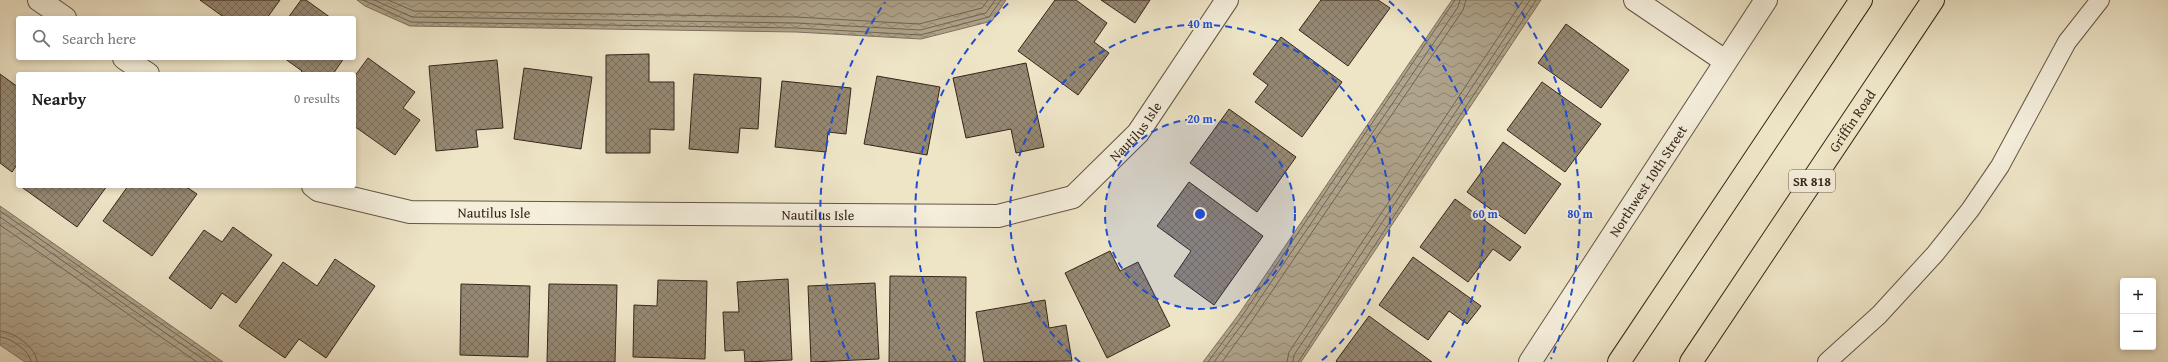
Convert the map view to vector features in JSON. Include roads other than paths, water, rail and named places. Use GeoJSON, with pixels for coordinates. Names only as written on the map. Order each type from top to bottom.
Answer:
{"type":"FeatureCollection","features":[{"type":"Feature","properties":{"kind":"main road"},"geometry":{"type":"LineString","coordinates":[[1620,362],[1861,0]]}},
{"type":"Feature","properties":{"kind":"main road","name":"Griffin Road"},"geometry":{"type":"LineString","coordinates":[[1691,362],[1933,0]]}},
{"type":"Feature","properties":{"kind":"street"},"geometry":{"type":"LineString","coordinates":[[39,0],[63,16]]}},
{"type":"Feature","properties":{"kind":"street","name":"Nautilus Isle"},"geometry":{"type":"LineString","coordinates":[[316,188],[318,190],[410,212],[998,216],[1073,197],[1138,133],[1227,0]]}},
{"type":"Feature","properties":{"kind":"street"},"geometry":{"type":"LineString","coordinates":[[1635,0],[1724,61]]}},
{"type":"Feature","properties":{"kind":"street","name":"Northwest 10th Street"},"geometry":{"type":"LineString","coordinates":[[1530,362],[1724,61],[1766,0]]}},
{"type":"Feature","properties":{"kind":"street"},"geometry":{"type":"LineString","coordinates":[[127,60],[145,72]]}},
{"type":"Feature","properties":{"kind":"lane"},"geometry":{"type":"LineString","coordinates":[[1827,362],[1884,309],[1935,254],[1970,210],[2000,166],[2066,42],[2100,0]]}},
{"type":"Feature","properties":{"kind":"water"},"geometry":{"type":"Polygon","coordinates":[[[357,0],[1006,0],[992,21],[921,39],[796,32],[410,26],[365,6],[357,0]]]}},
{"type":"Feature","properties":{"kind":"water"},"geometry":{"type":"Polygon","coordinates":[[[1452,0],[1541,0],[1301,362],[1203,362],[1239,314],[1452,0]]]}},
{"type":"Feature","properties":{"kind":"water"},"geometry":{"type":"Polygon","coordinates":[[[0,206],[223,362],[25,362],[0,345],[0,206]]]}}]}
